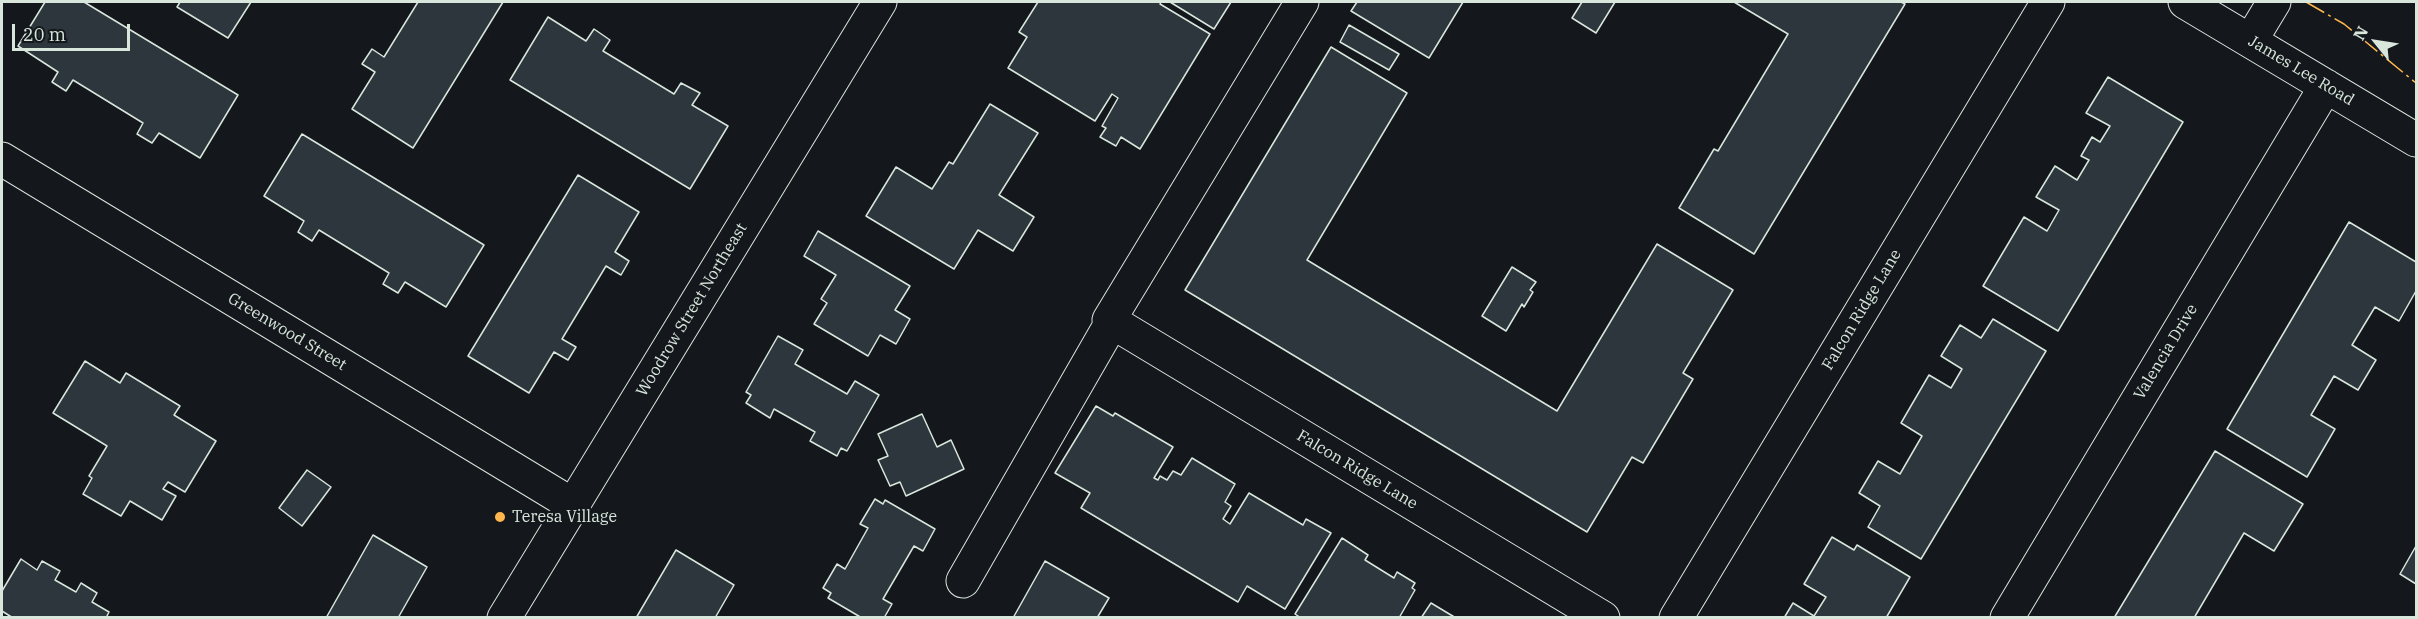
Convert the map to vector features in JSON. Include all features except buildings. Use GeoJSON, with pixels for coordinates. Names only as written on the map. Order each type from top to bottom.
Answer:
{"type":"FeatureCollection","features":[{"type":"Feature","properties":{"kind":"street","name":"Woodrow Street Northeast"},"geometry":{"type":"LineString","coordinates":[[504,618],[880,2]]}},
{"type":"Feature","properties":{"kind":"street"},"geometry":{"type":"LineString","coordinates":[[963,581],[1112,322],[1109,320],[1302,2]]}},
{"type":"Feature","properties":{"kind":"street","name":"Falcon Ridge Lane"},"geometry":{"type":"LineString","coordinates":[[1676,618],[2048,2]]}},
{"type":"Feature","properties":{"kind":"street","name":"James Lee Road"},"geometry":{"type":"LineString","coordinates":[[2185,2],[2416,140]]}},
{"type":"Feature","properties":{"kind":"street"},"geometry":{"type":"LineString","coordinates":[[2251,40],[2274,2]]}},
{"type":"Feature","properties":{"kind":"street","name":"Valencia Drive"},"geometry":{"type":"LineString","coordinates":[[2007,618],[2326,86]]}},
{"type":"Feature","properties":{"kind":"street","name":"Greenwood Street"},"geometry":{"type":"LineString","coordinates":[[2,159],[573,505]]}},
{"type":"Feature","properties":{"kind":"street","name":"Falcon Ridge Lane"},"geometry":{"type":"LineString","coordinates":[[1112,322],[1602,618]]}},
{"type":"Feature","properties":{"kind":"power"},"geometry":{"type":"LineString","coordinates":[[2306,2],[2344,24],[2416,83]]}},
{"type":"Feature","properties":{"kind":"place","name":"Teresa Village"},"geometry":{"type":"Point","coordinates":[500,517]}}]}
